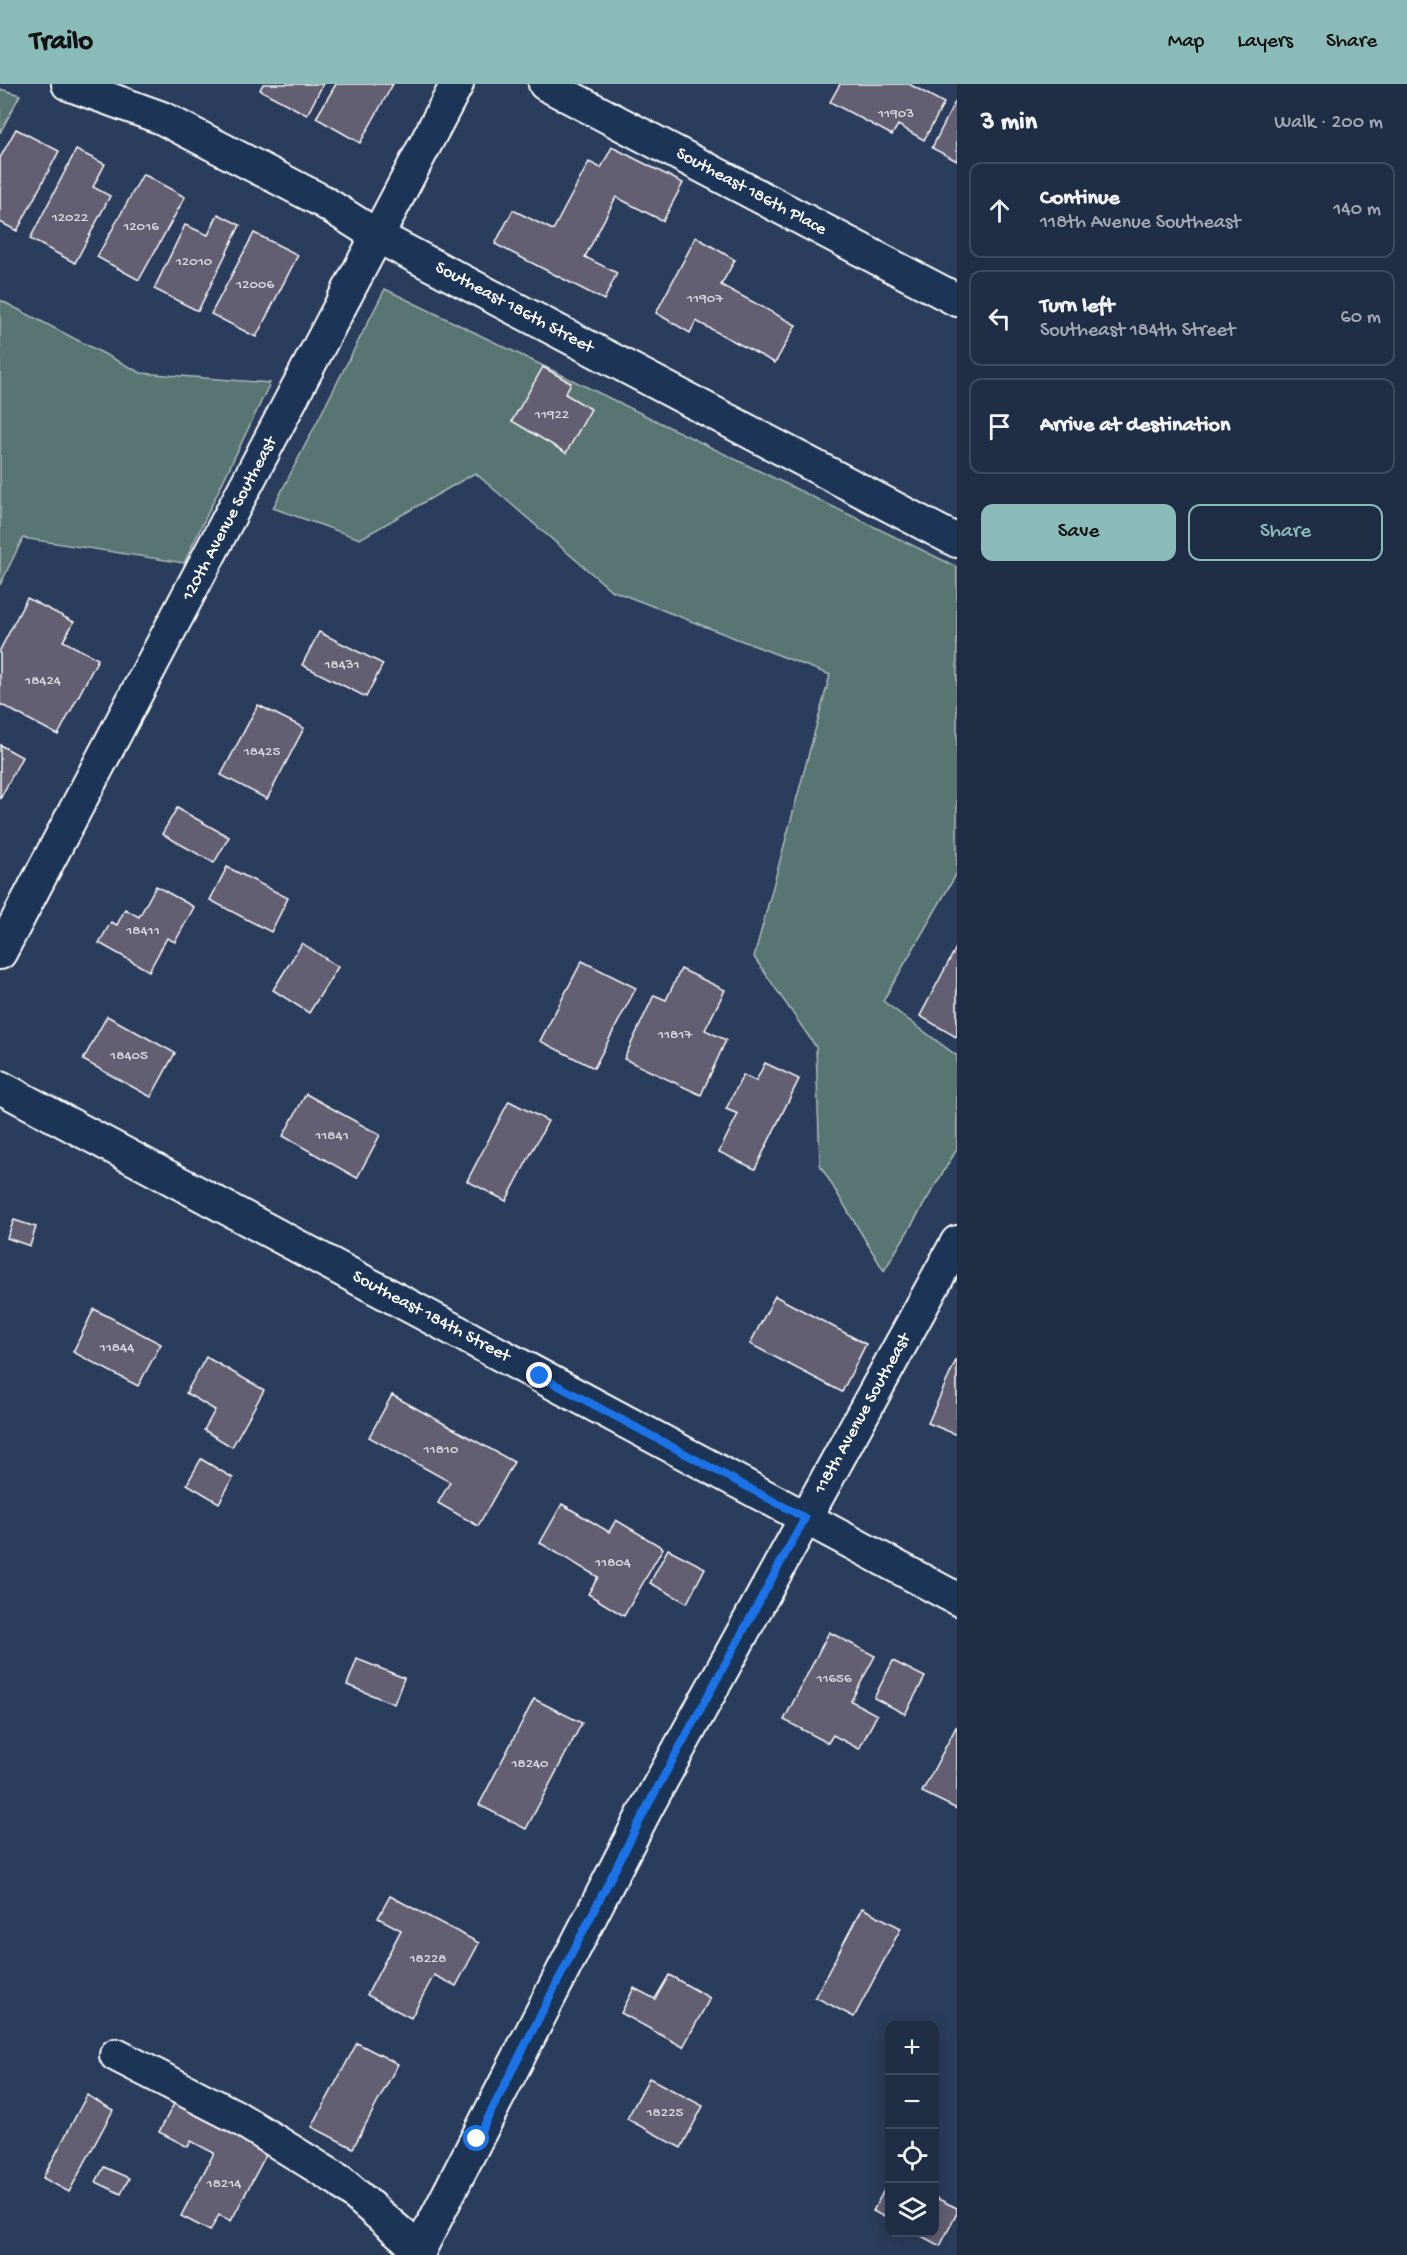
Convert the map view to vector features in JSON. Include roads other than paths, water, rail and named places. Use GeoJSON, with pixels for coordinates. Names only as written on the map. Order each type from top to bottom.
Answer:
{"type":"FeatureCollection","features":[{"type":"Feature","properties":{"kind":"street","name":"Southeast 186th Street"},"geometry":{"type":"LineString","coordinates":[[68,84],[162,118],[322,201],[379,237],[957,541]]}},
{"type":"Feature","properties":{"kind":"street","name":"120th Avenue Southeast"},"geometry":{"type":"LineString","coordinates":[[0,953],[379,237],[457,84]]}},
{"type":"Feature","properties":{"kind":"street","name":"Southeast 186th Place"},"geometry":{"type":"LineString","coordinates":[[545,84],[957,300]]}},
{"type":"Feature","properties":{"kind":"street","name":"Southeast 184th Street"},"geometry":{"type":"LineString","coordinates":[[0,1087],[957,1599]]}},
{"type":"Feature","properties":{"kind":"street","name":"118th Avenue Southeast"},"geometry":{"type":"LineString","coordinates":[[419,2252],[647,1807],[957,1242]]}},
{"type":"Feature","properties":{"kind":"street"},"geometry":{"type":"LineString","coordinates":[[116,2055],[235,2116],[340,2181],[419,2252]]}}]}
